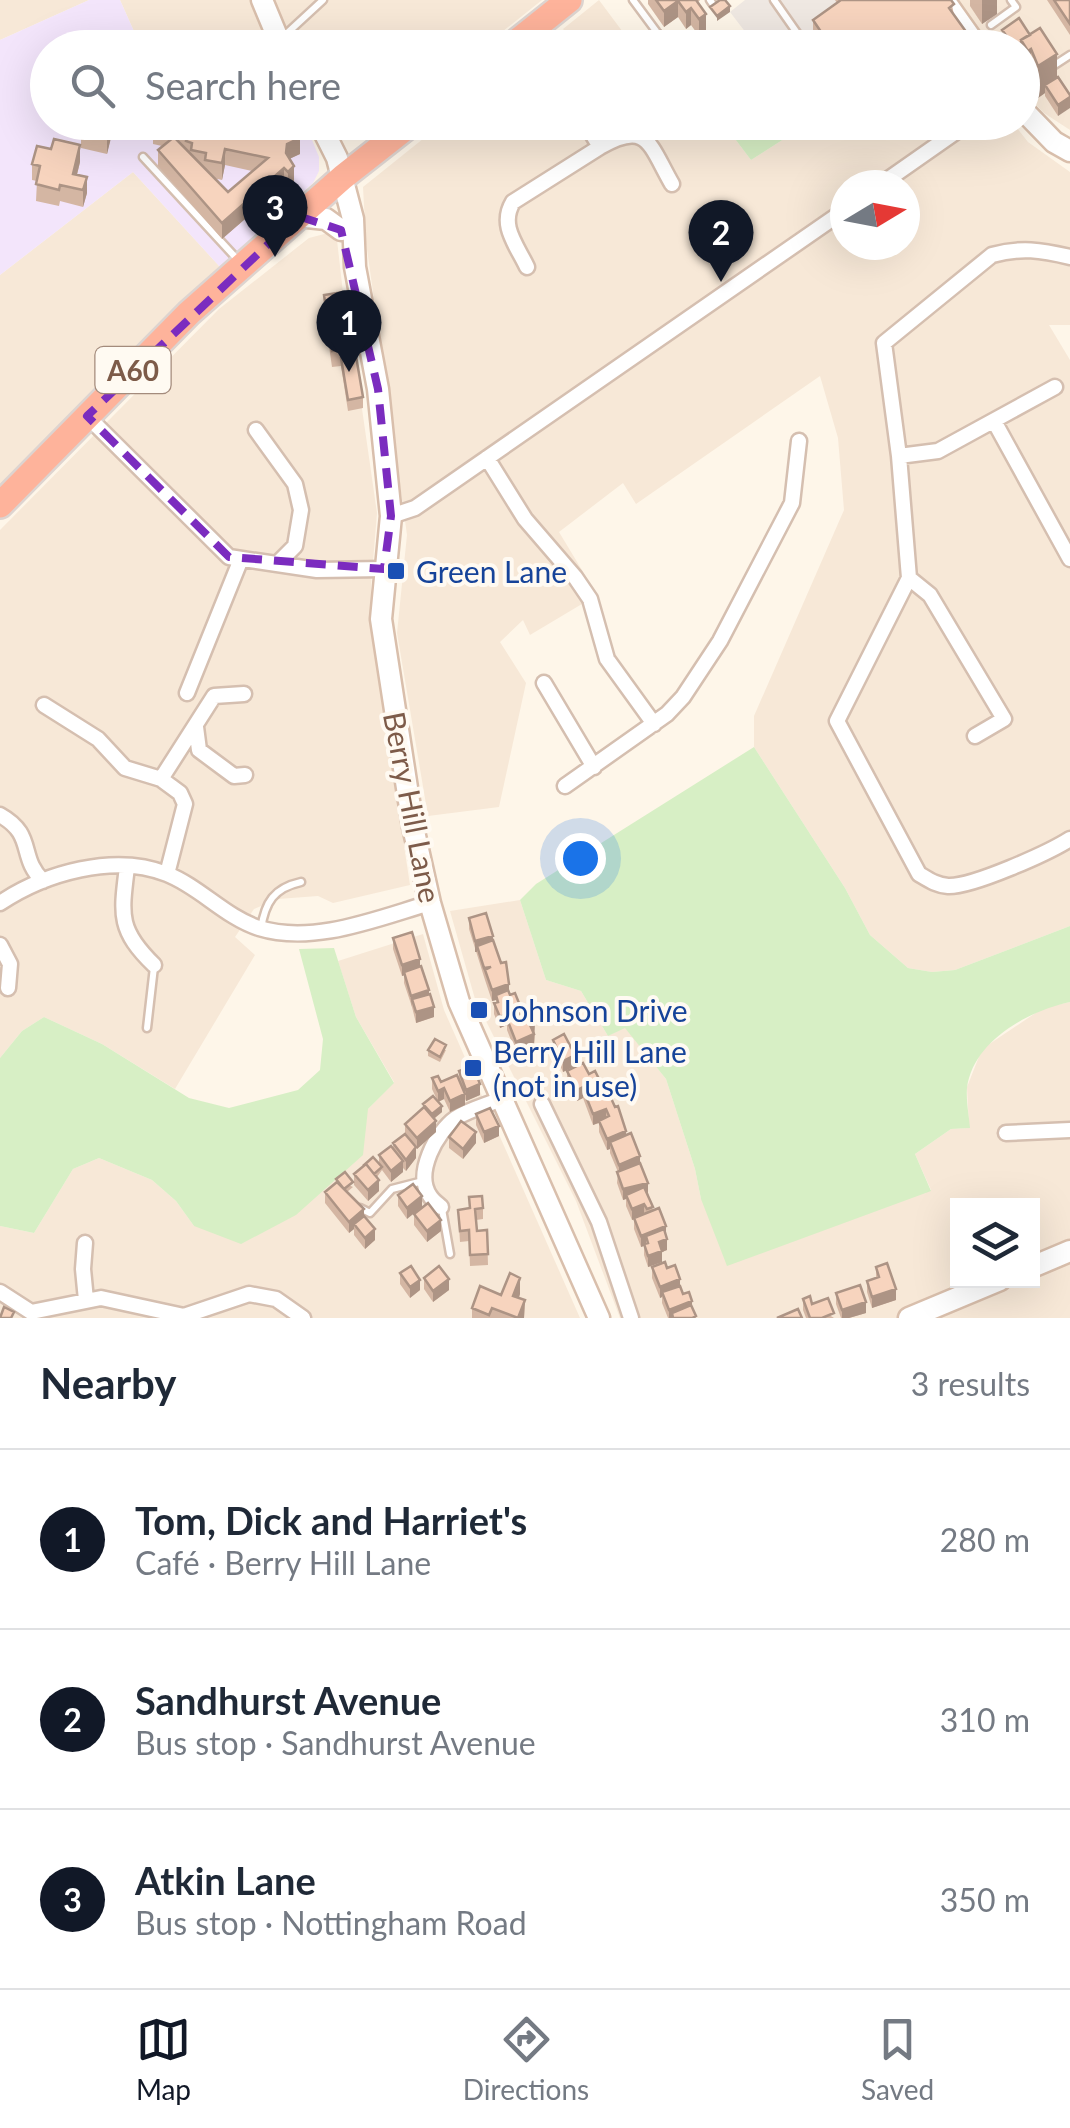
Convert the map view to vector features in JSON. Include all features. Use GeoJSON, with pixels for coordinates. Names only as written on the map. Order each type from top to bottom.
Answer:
{"type":"FeatureCollection","features":[{"type":"Feature","properties":{"kind":"highway"},"geometry":{"type":"LineString","coordinates":[[538,30],[569,0]]}},
{"type":"Feature","properties":{"kind":"highway","name":"A60"},"geometry":{"type":"LineString","coordinates":[[0,506],[242,265],[390,140]]}},
{"type":"Feature","properties":{"kind":"street"},"geometry":{"type":"LineString","coordinates":[[262,0],[275,30]]}},
{"type":"Feature","properties":{"kind":"street"},"geometry":{"type":"LineString","coordinates":[[944,0],[965,30]]}},
{"type":"Feature","properties":{"kind":"street"},"geometry":{"type":"LineString","coordinates":[[1040,128],[1070,151]]}},
{"type":"Feature","properties":{"kind":"street"},"geometry":{"type":"LineString","coordinates":[[323,140],[337,182]]}},
{"type":"Feature","properties":{"kind":"street"},"geometry":{"type":"LineString","coordinates":[[596,140],[600,147]]}},
{"type":"Feature","properties":{"kind":"street"},"geometry":{"type":"LineString","coordinates":[[527,267],[506,224],[506,213],[513,202],[613,140]]}},
{"type":"Feature","properties":{"kind":"street"},"geometry":{"type":"LineString","coordinates":[[645,140],[672,184]]}},
{"type":"Feature","properties":{"kind":"street"},"geometry":{"type":"LineString","coordinates":[[901,170],[944,140]]}},
{"type":"Feature","properties":{"kind":"street","name":"Berry Hill Lane"},"geometry":{"type":"LineString","coordinates":[[337,182],[341,230],[355,268]]}},
{"type":"Feature","properties":{"kind":"street","name":"Berry Hill Lane"},"geometry":{"type":"LineString","coordinates":[[337,182],[354,225],[355,268],[378,389],[391,516],[381,620],[413,827],[430,902],[458,1002],[599,1318]]}},
{"type":"Feature","properties":{"kind":"street"},"geometry":{"type":"LineString","coordinates":[[298,216],[326,220],[341,230]]}},
{"type":"Feature","properties":{"kind":"street"},"geometry":{"type":"LineString","coordinates":[[391,516],[415,508],[830,220]]}},
{"type":"Feature","properties":{"kind":"street"},"geometry":{"type":"LineString","coordinates":[[1070,257],[1034,248],[992,256],[884,342],[909,578],[837,721],[919,874],[933,884],[953,887],[1070,840]]}},
{"type":"Feature","properties":{"kind":"street"},"geometry":{"type":"LineString","coordinates":[[899,456],[938,451],[1055,387]]}},
{"type":"Feature","properties":{"kind":"street"},"geometry":{"type":"LineString","coordinates":[[87,416],[229,557],[317,570],[384,569]]}},
{"type":"Feature","properties":{"kind":"street"},"geometry":{"type":"LineString","coordinates":[[994,421],[1064,534],[1070,559]]}},
{"type":"Feature","properties":{"kind":"street"},"geometry":{"type":"LineString","coordinates":[[256,430],[295,484],[301,510],[295,546],[276,564]]}},
{"type":"Feature","properties":{"kind":"street"},"geometry":{"type":"LineString","coordinates":[[566,786],[667,714],[692,683],[720,641],[792,504],[799,441]]}},
{"type":"Feature","properties":{"kind":"street"},"geometry":{"type":"LineString","coordinates":[[486,458],[525,519],[590,600],[608,659],[654,724]]}},
{"type":"Feature","properties":{"kind":"street"},"geometry":{"type":"LineString","coordinates":[[187,694],[241,559]]}},
{"type":"Feature","properties":{"kind":"street"},"geometry":{"type":"LineString","coordinates":[[909,578],[930,594],[1004,719],[974,736]]}},
{"type":"Feature","properties":{"kind":"street"},"geometry":{"type":"LineString","coordinates":[[544,683],[594,767]]}},
{"type":"Feature","properties":{"kind":"street"},"geometry":{"type":"LineString","coordinates":[[161,780],[214,696],[244,694]]}},
{"type":"Feature","properties":{"kind":"street"},"geometry":{"type":"LineString","coordinates":[[44,706],[98,739],[125,768],[161,780],[180,792],[185,804],[167,874]]}},
{"type":"Feature","properties":{"kind":"street"},"geometry":{"type":"LineString","coordinates":[[196,726],[199,750],[234,776],[245,775]]}},
{"type":"Feature","properties":{"kind":"street"},"geometry":{"type":"LineString","coordinates":[[0,815],[14,823],[26,840],[31,868],[44,880]]}},
{"type":"Feature","properties":{"kind":"street"},"geometry":{"type":"LineString","coordinates":[[0,904],[44,880],[100,866],[167,874],[261,929],[306,933],[340,928],[430,902]]}},
{"type":"Feature","properties":{"kind":"street"},"geometry":{"type":"LineString","coordinates":[[127,867],[123,922],[128,937],[154,965]]}},
{"type":"Feature","properties":{"kind":"street"},"geometry":{"type":"LineString","coordinates":[[0,946],[10,964],[8,988]]}},
{"type":"Feature","properties":{"kind":"street"},"geometry":{"type":"LineString","coordinates":[[442,1208],[429,1196],[424,1181],[428,1158],[454,1119],[501,1099]]}},
{"type":"Feature","properties":{"kind":"street"},"geometry":{"type":"LineString","coordinates":[[542,1104],[599,1222],[631,1318]]}},
{"type":"Feature","properties":{"kind":"street"},"geometry":{"type":"LineString","coordinates":[[1011,1138],[1070,1130]]}},
{"type":"Feature","properties":{"kind":"street"},"geometry":{"type":"LineString","coordinates":[[84,1244],[86,1300]]}},
{"type":"Feature","properties":{"kind":"street"},"geometry":{"type":"LineString","coordinates":[[1040,1264],[1070,1252]]}},
{"type":"Feature","properties":{"kind":"street"},"geometry":{"type":"LineString","coordinates":[[908,1318],[981,1288]]}},
{"type":"Feature","properties":{"kind":"street"},"geometry":{"type":"LineString","coordinates":[[0,1292],[31,1312],[48,1314],[86,1300],[112,1300],[184,1317],[250,1294],[276,1298],[304,1318]]}},
{"type":"Feature","properties":{"kind":"lane"},"geometry":{"type":"LineString","coordinates":[[294,30],[323,0]]}},
{"type":"Feature","properties":{"kind":"lane"},"geometry":{"type":"LineString","coordinates":[[634,0],[655,30]]}},
{"type":"Feature","properties":{"kind":"lane"},"geometry":{"type":"LineString","coordinates":[[774,0],[795,30]]}},
{"type":"Feature","properties":{"kind":"lane"},"geometry":{"type":"LineString","coordinates":[[991,25],[1016,7],[1011,0]]}},
{"type":"Feature","properties":{"kind":"lane"},"geometry":{"type":"LineString","coordinates":[[1050,68],[1070,55]]}},
{"type":"Feature","properties":{"kind":"lane"},"geometry":{"type":"LineString","coordinates":[[143,157],[242,265]]}},
{"type":"Feature","properties":{"kind":"lane"},"geometry":{"type":"LineString","coordinates":[[261,929],[272,895],[301,882]]}},
{"type":"Feature","properties":{"kind":"lane"},"geometry":{"type":"LineString","coordinates":[[147,1028],[154,965]]}},
{"type":"Feature","properties":{"kind":"lane"},"geometry":{"type":"LineString","coordinates":[[352,1200],[365,1214],[370,1213],[392,1189],[424,1181]]}},
{"type":"Feature","properties":{"kind":"lane"},"geometry":{"type":"LineString","coordinates":[[442,1208],[450,1254]]}},
{"type":"Feature","properties":{"kind":"highlighted area"},"geometry":{"type":"Polygon","coordinates":[[[298,216],[341,230],[378,389],[391,516],[384,569],[229,557],[87,416],[298,216]]]}},
{"type":"Feature","properties":{"kind":"shaded area"},"geometry":{"type":"Polygon","coordinates":[[[0,0],[89,0],[0,40],[0,0]]]}},
{"type":"Feature","properties":{"kind":"shaded area"},"geometry":{"type":"Polygon","coordinates":[[[89,0],[120,0],[133,30],[30,30],[30,140],[312,140],[319,157],[319,171],[313,183],[220,267],[133,172],[0,275],[0,40],[89,0]]]}},
{"type":"Feature","properties":{"kind":"shaded area"},"geometry":{"type":"Polygon","coordinates":[[[120,0],[542,0],[504,30],[133,30],[120,0]]]}},
{"type":"Feature","properties":{"kind":"shaded area"},"geometry":{"type":"Polygon","coordinates":[[[599,0],[621,30],[564,30],[599,0]]]}},
{"type":"Feature","properties":{"kind":"shaded area"},"geometry":{"type":"Polygon","coordinates":[[[745,0],[935,0],[954,30],[744,30],[730,12],[745,0]]]}},
{"type":"Feature","properties":{"kind":"shaded area"},"geometry":{"type":"Polygon","coordinates":[[[958,0],[1070,0],[1070,130],[1040,109],[1040,30],[978,30],[958,0]]]}},
{"type":"Feature","properties":{"kind":"shaded area"},"geometry":{"type":"Polygon","coordinates":[[[422,140],[736,140],[751,160],[782,140],[1026,140],[1070,172],[1070,325],[1049,325],[1070,360],[1070,926],[955,970],[908,968],[870,935],[845,888],[754,747],[754,716],[844,510],[838,438],[820,376],[636,504],[623,483],[559,532],[597,595],[530,635],[523,620],[500,642],[526,683],[499,807],[428,816],[397,633],[407,535],[366,242],[363,187],[422,140]]]}},
{"type":"Feature","properties":{"kind":"shaded area"},"geometry":{"type":"Polygon","coordinates":[[[133,172],[220,267],[0,487],[0,275],[133,172]]]}},
{"type":"Feature","properties":{"kind":"shaded area"},"geometry":{"type":"Polygon","coordinates":[[[336,231],[351,364],[356,367],[377,513],[371,586],[373,641],[410,885],[333,903],[318,896],[278,899],[254,909],[235,937],[255,955],[175,1089],[102,1044],[44,1017],[22,1031],[0,1058],[0,530],[219,309],[309,238],[336,231]]]}},
{"type":"Feature","properties":{"kind":"shaded area"},"geometry":{"type":"Polygon","coordinates":[[[520,900],[546,980],[581,991],[608,1036],[625,1027],[666,1079],[701,1199],[931,1190],[915,1154],[951,1129],[969,1128],[967,1087],[982,1049],[1043,1008],[1070,1002],[1070,1318],[620,1318],[576,1201],[475,999],[450,911],[520,900]]]}},
{"type":"Feature","properties":{"kind":"shaded area"},"geometry":{"type":"Polygon","coordinates":[[[423,934],[444,1010],[580,1318],[0,1318],[0,1226],[34,1233],[73,1169],[99,1158],[152,1180],[176,1201],[194,1226],[368,1109],[394,1082],[356,1017],[338,961],[423,934]]]}},
{"type":"Feature","properties":{"kind":"green space"},"geometry":{"type":"Polygon","coordinates":[[[736,140],[782,140],[751,160],[736,140]]]}},
{"type":"Feature","properties":{"kind":"green space"},"geometry":{"type":"Polygon","coordinates":[[[754,747],[845,888],[870,935],[908,968],[955,970],[1070,926],[1070,1002],[1021,1021],[980,1056],[967,1088],[970,1128],[951,1129],[915,1154],[931,1191],[727,1266],[701,1199],[666,1079],[625,1028],[608,1036],[581,991],[546,980],[520,900],[536,884],[754,747]]]}},
{"type":"Feature","properties":{"kind":"green space"},"geometry":{"type":"Polygon","coordinates":[[[334,948],[356,1017],[394,1083],[368,1109],[363,1155],[296,1215],[241,1244],[194,1226],[176,1201],[152,1180],[99,1158],[73,1169],[34,1233],[0,1226],[0,1058],[22,1031],[44,1017],[102,1044],[189,1098],[229,1108],[298,1090],[320,1070],[323,1039],[299,949],[334,948]]]}},
{"type":"Feature","properties":{"kind":"building"},"geometry":{"type":"Polygon","coordinates":[[[656,0],[696,0],[706,14],[699,19],[691,8],[686,12],[678,1],[664,11],[656,0]]]}},
{"type":"Feature","properties":{"kind":"building"},"geometry":{"type":"Polygon","coordinates":[[[720,0],[730,6],[717,16],[710,7],[720,0]]]}},
{"type":"Feature","properties":{"kind":"building"},"geometry":{"type":"Polygon","coordinates":[[[841,0],[951,0],[954,4],[949,8],[965,30],[820,30],[813,20],[841,0]]]}},
{"type":"Feature","properties":{"kind":"building"},"geometry":{"type":"Polygon","coordinates":[[[1054,0],[1070,0],[1070,24],[1054,0]]]}},
{"type":"Feature","properties":{"kind":"building"},"geometry":{"type":"Polygon","coordinates":[[[1019,18],[1027,30],[1002,30],[1019,18]]]}},
{"type":"Feature","properties":{"kind":"building"},"geometry":{"type":"Polygon","coordinates":[[[1040,28],[1057,54],[1040,65],[1040,30],[1037,30],[1040,28]]]}},
{"type":"Feature","properties":{"kind":"building"},"geometry":{"type":"Polygon","coordinates":[[[1058,77],[1070,97],[1058,105],[1045,85],[1058,77]]]}},
{"type":"Feature","properties":{"kind":"building"},"geometry":{"type":"Polygon","coordinates":[[[54,140],[80,145],[73,174],[87,177],[83,190],[60,185],[59,190],[36,184],[40,166],[32,164],[37,146],[51,149],[54,140]]]}},
{"type":"Feature","properties":{"kind":"building"},"geometry":{"type":"Polygon","coordinates":[[[170,140],[177,140],[228,192],[268,158],[225,149],[222,163],[205,160],[206,153],[191,150],[192,143],[186,141],[296,140],[287,144],[286,153],[294,166],[288,172],[284,168],[222,223],[158,150],[170,140]]]}},
{"type":"Feature","properties":{"kind":"building"},"geometry":{"type":"Polygon","coordinates":[[[344,292],[351,348],[332,351],[324,295],[344,292]]]}},
{"type":"Feature","properties":{"kind":"building"},"geometry":{"type":"Polygon","coordinates":[[[356,356],[363,397],[348,400],[341,358],[356,356]]]}},
{"type":"Feature","properties":{"kind":"building"},"geometry":{"type":"Polygon","coordinates":[[[486,913],[493,936],[475,941],[469,918],[486,913]]]}},
{"type":"Feature","properties":{"kind":"building"},"geometry":{"type":"Polygon","coordinates":[[[412,932],[420,959],[402,965],[393,938],[412,932]]]}},
{"type":"Feature","properties":{"kind":"building"},"geometry":{"type":"Polygon","coordinates":[[[493,940],[501,963],[506,962],[509,984],[492,990],[485,970],[491,967],[484,968],[477,946],[493,940]]]}},
{"type":"Feature","properties":{"kind":"building"},"geometry":{"type":"Polygon","coordinates":[[[421,966],[429,990],[411,996],[404,972],[421,966]]]}},
{"type":"Feature","properties":{"kind":"building"},"geometry":{"type":"Polygon","coordinates":[[[508,990],[510,995],[515,993],[521,1008],[500,1017],[494,1003],[498,1002],[496,995],[508,990]]]}},
{"type":"Feature","properties":{"kind":"building"},"geometry":{"type":"Polygon","coordinates":[[[430,994],[434,1007],[416,1012],[412,999],[430,994]]]}},
{"type":"Feature","properties":{"kind":"building"},"geometry":{"type":"Polygon","coordinates":[[[529,1010],[535,1023],[530,1025],[534,1034],[516,1042],[507,1019],[529,1010]]]}},
{"type":"Feature","properties":{"kind":"building"},"geometry":{"type":"Polygon","coordinates":[[[564,1034],[575,1055],[563,1061],[553,1040],[564,1034]]]}},
{"type":"Feature","properties":{"kind":"building"},"geometry":{"type":"Polygon","coordinates":[[[435,1039],[446,1045],[440,1057],[428,1050],[435,1039]]]}},
{"type":"Feature","properties":{"kind":"building"},"geometry":{"type":"Polygon","coordinates":[[[583,1063],[589,1074],[595,1071],[599,1079],[577,1090],[567,1071],[583,1063]]]}},
{"type":"Feature","properties":{"kind":"building"},"geometry":{"type":"Polygon","coordinates":[[[473,1066],[480,1084],[466,1090],[459,1071],[473,1066]]]}},
{"type":"Feature","properties":{"kind":"building"},"geometry":{"type":"Polygon","coordinates":[[[457,1075],[465,1094],[450,1101],[444,1088],[438,1091],[432,1078],[438,1076],[441,1082],[457,1075]]]}},
{"type":"Feature","properties":{"kind":"building"},"geometry":{"type":"Polygon","coordinates":[[[600,1082],[618,1106],[626,1131],[607,1139],[599,1121],[609,1116],[606,1109],[593,1114],[583,1089],[600,1082]]]}},
{"type":"Feature","properties":{"kind":"building"},"geometry":{"type":"Polygon","coordinates":[[[433,1096],[442,1106],[432,1114],[423,1104],[433,1096]]]}},
{"type":"Feature","properties":{"kind":"building"},"geometry":{"type":"Polygon","coordinates":[[[424,1107],[436,1121],[417,1138],[405,1124],[424,1107]]]}},
{"type":"Feature","properties":{"kind":"building"},"geometry":{"type":"Polygon","coordinates":[[[490,1108],[499,1126],[484,1132],[476,1114],[490,1108]]]}},
{"type":"Feature","properties":{"kind":"building"},"geometry":{"type":"Polygon","coordinates":[[[461,1121],[476,1132],[463,1149],[449,1137],[461,1121]]]}},
{"type":"Feature","properties":{"kind":"building"},"geometry":{"type":"Polygon","coordinates":[[[631,1133],[640,1156],[619,1165],[610,1142],[631,1133]]]}},
{"type":"Feature","properties":{"kind":"building"},"geometry":{"type":"Polygon","coordinates":[[[405,1134],[416,1147],[406,1160],[393,1143],[405,1134]]]}},
{"type":"Feature","properties":{"kind":"building"},"geometry":{"type":"Polygon","coordinates":[[[391,1146],[403,1161],[391,1171],[379,1155],[391,1146]]]}},
{"type":"Feature","properties":{"kind":"building"},"geometry":{"type":"Polygon","coordinates":[[[373,1157],[382,1167],[374,1174],[366,1164],[363,1166],[373,1157]]]}},
{"type":"Feature","properties":{"kind":"building"},"geometry":{"type":"Polygon","coordinates":[[[640,1163],[648,1183],[623,1189],[617,1172],[640,1163]]]}},
{"type":"Feature","properties":{"kind":"building"},"geometry":{"type":"Polygon","coordinates":[[[366,1164],[379,1180],[368,1190],[354,1174],[366,1164]]]}},
{"type":"Feature","properties":{"kind":"building"},"geometry":{"type":"Polygon","coordinates":[[[345,1172],[353,1182],[344,1189],[336,1179],[345,1172]]]}},
{"type":"Feature","properties":{"kind":"building"},"geometry":{"type":"Polygon","coordinates":[[[337,1182],[364,1209],[349,1222],[325,1192],[337,1182]]]}},
{"type":"Feature","properties":{"kind":"building"},"geometry":{"type":"Polygon","coordinates":[[[413,1184],[422,1196],[407,1208],[398,1195],[413,1184]]]}},
{"type":"Feature","properties":{"kind":"building"},"geometry":{"type":"Polygon","coordinates":[[[644,1187],[653,1207],[647,1209],[644,1204],[632,1209],[626,1195],[644,1187]]]}},
{"type":"Feature","properties":{"kind":"building"},"geometry":{"type":"Polygon","coordinates":[[[482,1196],[483,1208],[475,1209],[477,1231],[487,1230],[488,1254],[470,1255],[469,1230],[460,1231],[458,1210],[470,1208],[469,1197],[482,1196]]]}},
{"type":"Feature","properties":{"kind":"building"},"geometry":{"type":"Polygon","coordinates":[[[428,1203],[441,1220],[427,1231],[414,1214],[428,1203]]]}},
{"type":"Feature","properties":{"kind":"building"},"geometry":{"type":"Polygon","coordinates":[[[659,1208],[666,1226],[641,1236],[634,1218],[659,1208]]]}},
{"type":"Feature","properties":{"kind":"building"},"geometry":{"type":"Polygon","coordinates":[[[364,1216],[375,1229],[365,1238],[354,1224],[364,1216]]]}},
{"type":"Feature","properties":{"kind":"building"},"geometry":{"type":"Polygon","coordinates":[[[664,1229],[667,1239],[659,1242],[662,1251],[648,1256],[646,1236],[664,1229]]]}},
{"type":"Feature","properties":{"kind":"building"},"geometry":{"type":"Polygon","coordinates":[[[665,1262],[667,1268],[675,1265],[680,1279],[660,1287],[652,1267],[665,1262]]]}},
{"type":"Feature","properties":{"kind":"building"},"geometry":{"type":"Polygon","coordinates":[[[887,1263],[896,1289],[872,1297],[867,1281],[879,1277],[876,1267],[887,1263]]]}},
{"type":"Feature","properties":{"kind":"building"},"geometry":{"type":"Polygon","coordinates":[[[411,1266],[420,1280],[410,1287],[400,1273],[411,1266]]]}},
{"type":"Feature","properties":{"kind":"building"},"geometry":{"type":"Polygon","coordinates":[[[439,1266],[449,1279],[433,1291],[424,1278],[439,1266]]]}},
{"type":"Feature","properties":{"kind":"building"},"geometry":{"type":"Polygon","coordinates":[[[510,1273],[520,1278],[513,1296],[525,1300],[518,1318],[492,1308],[489,1315],[472,1308],[480,1286],[501,1295],[510,1273]]]}},
{"type":"Feature","properties":{"kind":"building"},"geometry":{"type":"Polygon","coordinates":[[[860,1285],[866,1302],[842,1310],[836,1293],[860,1285]]]}},
{"type":"Feature","properties":{"kind":"building"},"geometry":{"type":"Polygon","coordinates":[[[680,1286],[683,1294],[689,1292],[692,1301],[669,1310],[662,1292],[680,1286]]]}},
{"type":"Feature","properties":{"kind":"building"},"geometry":{"type":"Polygon","coordinates":[[[810,1296],[812,1304],[828,1298],[834,1313],[810,1318],[803,1299],[810,1296]]]}},
{"type":"Feature","properties":{"kind":"building"},"geometry":{"type":"Polygon","coordinates":[[[691,1305],[696,1316],[673,1318],[672,1313],[691,1305]]]}},
{"type":"Feature","properties":{"kind":"building"},"geometry":{"type":"Polygon","coordinates":[[[4,1307],[14,1312],[11,1318],[0,1318],[4,1307]]]}},
{"type":"Feature","properties":{"kind":"building"},"geometry":{"type":"Polygon","coordinates":[[[798,1309],[802,1318],[777,1318],[798,1309]]]}},
{"type":"Feature","properties":{"kind":"place","name":"Atkin Lane"},"geometry":{"type":"Point","coordinates":[275,257]}},
{"type":"Feature","properties":{"kind":"place","name":"Sandhurst Avenue"},"geometry":{"type":"Point","coordinates":[721,282]}},
{"type":"Feature","properties":{"kind":"place","name":"Tom, Dick and Harriet's"},"geometry":{"type":"Point","coordinates":[349,372]}},
{"type":"Feature","properties":{"kind":"place","name":"Green Lane"},"geometry":{"type":"Point","coordinates":[396,571]}},
{"type":"Feature","properties":{"kind":"place","name":"Johnson Drive"},"geometry":{"type":"Point","coordinates":[479,1010]}},
{"type":"Feature","properties":{"kind":"place","name":"Berry Hill Lane (not in use)"},"geometry":{"type":"Point","coordinates":[473,1068]}}]}
